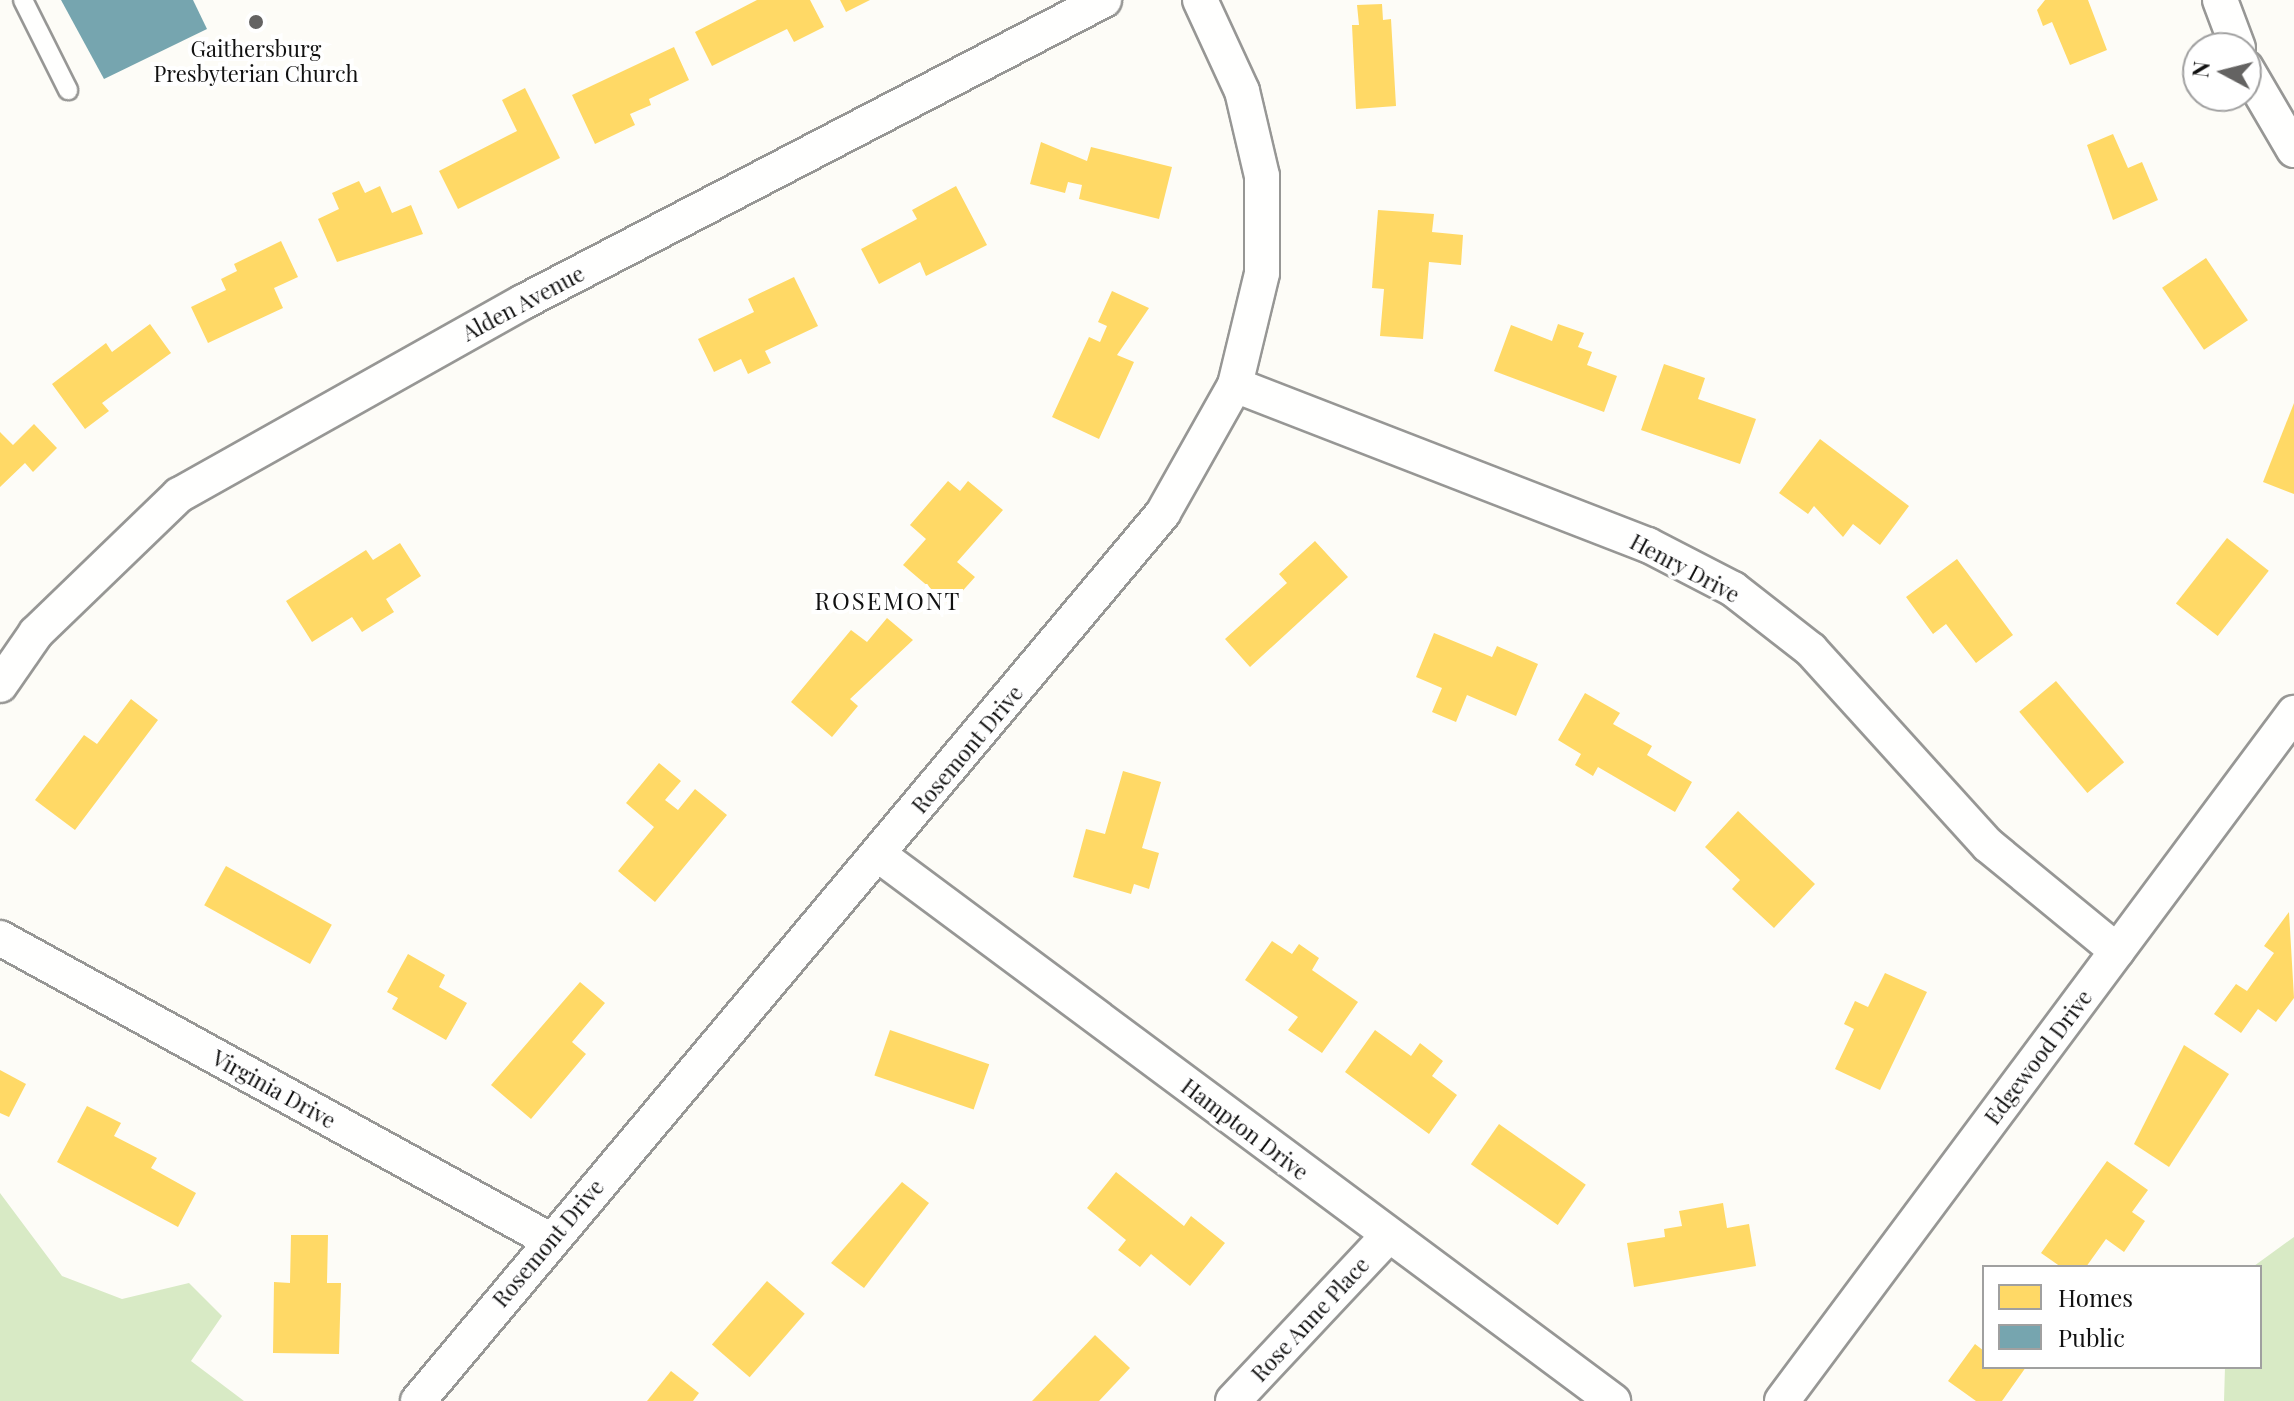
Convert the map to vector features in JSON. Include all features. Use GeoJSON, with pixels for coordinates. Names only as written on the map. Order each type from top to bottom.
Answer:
{"type":"FeatureCollection","features":[{"type":"Feature","properties":{"kind":"street","name":"Alden Avenue"},"geometry":{"type":"LineString","coordinates":[[0,685],[36,633],[179,495],[523,302],[1104,0]]}},
{"type":"Feature","properties":{"kind":"street","name":"Rosemont Drive"},"geometry":{"type":"LineString","coordinates":[[418,1401],[548,1239],[879,855],[1163,513],[1235,385],[1262,273],[1262,176],[1242,91],[1200,0]]}},
{"type":"Feature","properties":{"kind":"street"},"geometry":{"type":"LineString","coordinates":[[2220,0],[2232,32]]}},
{"type":"Feature","properties":{"kind":"street"},"geometry":{"type":"LineString","coordinates":[[2262,95],[2294,150]]}},
{"type":"Feature","properties":{"kind":"street","name":"Henry Drive"},"geometry":{"type":"LineString","coordinates":[[1235,385],[1648,545],[1733,589],[1811,650],[1988,845],[2117,951]]}},
{"type":"Feature","properties":{"kind":"street","name":"Edgewood Drive"},"geometry":{"type":"LineString","coordinates":[[1782,1401],[2294,713]]}},
{"type":"Feature","properties":{"kind":"street","name":"Hampton Drive"},"geometry":{"type":"LineString","coordinates":[[879,855],[1613,1401]]}},
{"type":"Feature","properties":{"kind":"street","name":"Virginia Drive"},"geometry":{"type":"LineString","coordinates":[[0,938],[548,1239]]}},
{"type":"Feature","properties":{"kind":"street","name":"Rose Anne Place"},"geometry":{"type":"LineString","coordinates":[[1233,1401],[1388,1236]]}},
{"type":"Feature","properties":{"kind":"lane"},"geometry":{"type":"LineString","coordinates":[[23,0],[68,90]]}},
{"type":"Feature","properties":{"kind":"green space"},"geometry":{"type":"Polygon","coordinates":[[[0,1193],[62,1276],[122,1299],[189,1283],[222,1316],[191,1361],[244,1401],[0,1401],[0,1193]]]}},
{"type":"Feature","properties":{"kind":"green space"},"geometry":{"type":"Polygon","coordinates":[[[2294,1237],[2294,1401],[2224,1401],[2225,1369],[2262,1369],[2262,1265],[2255,1265],[2294,1237]]]}},
{"type":"Feature","properties":{"kind":"building: Homes"},"geometry":{"type":"Polygon","coordinates":[[[757,0],[810,0],[824,27],[794,42],[787,29],[712,66],[695,32],[757,0]]]}},
{"type":"Feature","properties":{"kind":"building: Homes"},"geometry":{"type":"Polygon","coordinates":[[[840,0],[870,0],[846,12],[840,0]]]}},
{"type":"Feature","properties":{"kind":"building: Homes"},"geometry":{"type":"Polygon","coordinates":[[[2045,0],[2088,0],[2107,50],[2070,65],[2052,22],[2043,26],[2037,10],[2045,0]]]}},
{"type":"Feature","properties":{"kind":"building: Homes"},"geometry":{"type":"Polygon","coordinates":[[[1382,4],[1383,20],[1391,19],[1396,106],[1356,109],[1352,25],[1359,25],[1357,5],[1382,4]]]}},
{"type":"Feature","properties":{"kind":"building: Homes"},"geometry":{"type":"Polygon","coordinates":[[[674,47],[689,80],[649,99],[651,105],[630,114],[635,125],[595,144],[572,95],[674,47]]]}},
{"type":"Feature","properties":{"kind":"building: Homes"},"geometry":{"type":"Polygon","coordinates":[[[525,88],[560,158],[458,209],[439,171],[517,131],[502,100],[525,88]]]}},
{"type":"Feature","properties":{"kind":"building: Homes"},"geometry":{"type":"Polygon","coordinates":[[[2113,134],[2128,168],[2142,162],[2158,200],[2113,220],[2087,145],[2113,134]]]}},
{"type":"Feature","properties":{"kind":"building: Homes"},"geometry":{"type":"Polygon","coordinates":[[[1041,142],[1087,161],[1091,147],[1172,167],[1159,219],[1079,199],[1082,185],[1068,182],[1065,193],[1030,184],[1041,142]]]}},
{"type":"Feature","properties":{"kind":"building: Homes"},"geometry":{"type":"Polygon","coordinates":[[[359,181],[365,193],[380,186],[392,213],[411,205],[423,234],[337,262],[318,219],[339,209],[332,193],[359,181]]]}},
{"type":"Feature","properties":{"kind":"building: Homes"},"geometry":{"type":"Polygon","coordinates":[[[956,186],[987,245],[926,276],[920,262],[879,284],[861,249],[917,219],[912,210],[956,186]]]}},
{"type":"Feature","properties":{"kind":"building: Homes"},"geometry":{"type":"Polygon","coordinates":[[[1378,210],[1434,214],[1432,232],[1463,235],[1461,265],[1429,262],[1423,339],[1380,336],[1384,289],[1372,288],[1378,210]]]}},
{"type":"Feature","properties":{"kind":"building: Homes"},"geometry":{"type":"Polygon","coordinates":[[[281,241],[298,277],[274,288],[283,308],[208,343],[191,307],[226,290],[221,279],[237,271],[234,264],[281,241]]]}},
{"type":"Feature","properties":{"kind":"building: Homes"},"geometry":{"type":"Polygon","coordinates":[[[2206,258],[2248,320],[2204,350],[2162,288],[2206,258]]]}},
{"type":"Feature","properties":{"kind":"building: Homes"},"geometry":{"type":"Polygon","coordinates":[[[794,277],[818,326],[765,351],[771,363],[748,374],[741,359],[714,372],[698,339],[754,312],[748,299],[794,277]]]}},
{"type":"Feature","properties":{"kind":"building: Homes"},"geometry":{"type":"Polygon","coordinates":[[[1112,291],[1149,308],[1117,355],[1134,362],[1099,439],[1052,417],[1089,337],[1100,342],[1107,326],[1098,322],[1112,291]]]}},
{"type":"Feature","properties":{"kind":"building: Homes"},"geometry":{"type":"Polygon","coordinates":[[[150,324],[171,353],[102,403],[109,411],[85,429],[52,384],[106,343],[112,352],[150,324]]]}},
{"type":"Feature","properties":{"kind":"building: Homes"},"geometry":{"type":"Polygon","coordinates":[[[1558,324],[1584,333],[1578,347],[1592,352],[1587,365],[1617,376],[1604,412],[1494,371],[1511,325],[1552,341],[1558,324]]]}},
{"type":"Feature","properties":{"kind":"building: Homes"},"geometry":{"type":"Polygon","coordinates":[[[1664,364],[1705,378],[1698,399],[1756,419],[1740,464],[1641,430],[1664,364]]]}},
{"type":"Feature","properties":{"kind":"building: Homes"},"geometry":{"type":"Polygon","coordinates":[[[2294,403],[2294,494],[2263,482],[2294,403]]]}},
{"type":"Feature","properties":{"kind":"building: Homes"},"geometry":{"type":"Polygon","coordinates":[[[34,424],[57,448],[33,472],[25,463],[0,487],[0,432],[13,445],[34,424]]]}},
{"type":"Feature","properties":{"kind":"building: Homes"},"geometry":{"type":"Polygon","coordinates":[[[1820,439],[1909,506],[1880,545],[1853,524],[1843,537],[1814,506],[1808,514],[1779,493],[1820,439]]]}},
{"type":"Feature","properties":{"kind":"building: Homes"},"geometry":{"type":"Polygon","coordinates":[[[948,481],[960,491],[968,481],[1003,510],[957,562],[975,577],[950,605],[903,565],[926,539],[910,525],[948,481]]]}},
{"type":"Feature","properties":{"kind":"building: Homes"},"geometry":{"type":"Polygon","coordinates":[[[2227,538],[2269,571],[2218,636],[2176,603],[2227,538]]]}},
{"type":"Feature","properties":{"kind":"building: Homes"},"geometry":{"type":"Polygon","coordinates":[[[1315,541],[1348,577],[1250,667],[1225,639],[1287,583],[1279,574],[1315,541]]]}},
{"type":"Feature","properties":{"kind":"building: Homes"},"geometry":{"type":"Polygon","coordinates":[[[400,543],[421,576],[386,599],[394,612],[362,632],[352,617],[312,642],[286,601],[366,550],[373,560],[400,543]]]}},
{"type":"Feature","properties":{"kind":"building: Homes"},"geometry":{"type":"Polygon","coordinates":[[[1957,559],[2013,635],[1976,663],[1946,624],[1933,634],[1906,597],[1957,559]]]}},
{"type":"Feature","properties":{"kind":"building: Homes"},"geometry":{"type":"Polygon","coordinates":[[[887,618],[913,640],[850,699],[858,706],[832,737],[791,702],[851,630],[867,642],[887,618]]]}},
{"type":"Feature","properties":{"kind":"building: Homes"},"geometry":{"type":"Polygon","coordinates":[[[1434,633],[1492,657],[1497,646],[1538,664],[1516,716],[1467,695],[1456,722],[1432,712],[1442,688],[1416,677],[1434,633]]]}},
{"type":"Feature","properties":{"kind":"building: Homes"},"geometry":{"type":"Polygon","coordinates":[[[2056,681],[2124,762],[2087,793],[2019,712],[2056,681]]]}},
{"type":"Feature","properties":{"kind":"building: Homes"},"geometry":{"type":"Polygon","coordinates":[[[1585,693],[1620,713],[1613,724],[1652,746],[1647,755],[1692,782],[1675,812],[1598,767],[1593,776],[1575,765],[1581,754],[1558,740],[1585,693]]]}},
{"type":"Feature","properties":{"kind":"building: Homes"},"geometry":{"type":"Polygon","coordinates":[[[131,699],[158,720],[75,830],[35,800],[84,735],[97,744],[131,699]]]}},
{"type":"Feature","properties":{"kind":"building: Homes"},"geometry":{"type":"Polygon","coordinates":[[[659,763],[681,781],[665,800],[678,810],[695,789],[727,815],[655,902],[618,871],[654,827],[626,803],[659,763]]]}},
{"type":"Feature","properties":{"kind":"building: Homes"},"geometry":{"type":"Polygon","coordinates":[[[1123,771],[1161,782],[1142,848],[1159,853],[1149,889],[1134,884],[1131,894],[1073,877],[1086,829],[1105,834],[1123,771]]]}},
{"type":"Feature","properties":{"kind":"building: Homes"},"geometry":{"type":"Polygon","coordinates":[[[1738,811],[1815,884],[1774,928],[1732,889],[1740,880],[1705,847],[1738,811]]]}},
{"type":"Feature","properties":{"kind":"building: Homes"},"geometry":{"type":"Polygon","coordinates":[[[226,866],[332,925],[310,964],[204,905],[226,866]]]}},
{"type":"Feature","properties":{"kind":"building: Homes"},"geometry":{"type":"Polygon","coordinates":[[[2289,912],[2294,998],[2276,1022],[2258,1009],[2241,1033],[2214,1014],[2236,984],[2247,991],[2274,953],[2264,946],[2289,912]]]}},
{"type":"Feature","properties":{"kind":"building: Homes"},"geometry":{"type":"Polygon","coordinates":[[[1272,941],[1292,954],[1299,944],[1319,958],[1312,970],[1358,1002],[1322,1053],[1288,1030],[1298,1017],[1245,980],[1272,941]]]}},
{"type":"Feature","properties":{"kind":"building: Homes"},"geometry":{"type":"Polygon","coordinates":[[[408,954],[445,975],[439,987],[467,1003],[446,1040],[392,1009],[398,998],[387,992],[408,954]]]}},
{"type":"Feature","properties":{"kind":"building: Homes"},"geometry":{"type":"Polygon","coordinates":[[[1885,973],[1927,992],[1880,1090],[1835,1069],[1854,1029],[1844,1024],[1855,1001],[1868,1007],[1885,973]]]}},
{"type":"Feature","properties":{"kind":"building: Homes"},"geometry":{"type":"Polygon","coordinates":[[[580,982],[605,1003],[572,1042],[586,1054],[531,1119],[491,1085],[580,982]]]}},
{"type":"Feature","properties":{"kind":"building: Homes"},"geometry":{"type":"Polygon","coordinates":[[[890,1030],[989,1064],[974,1110],[874,1075],[890,1030]]]}},
{"type":"Feature","properties":{"kind":"building: Homes"},"geometry":{"type":"Polygon","coordinates":[[[1375,1030],[1411,1056],[1420,1043],[1443,1061],[1432,1076],[1457,1095],[1429,1134],[1345,1072],[1375,1030]]]}},
{"type":"Feature","properties":{"kind":"building: Homes"},"geometry":{"type":"Polygon","coordinates":[[[2184,1045],[2229,1074],[2169,1167],[2134,1144],[2184,1045]]]}},
{"type":"Feature","properties":{"kind":"building: Homes"},"geometry":{"type":"Polygon","coordinates":[[[0,1070],[26,1084],[9,1117],[0,1113],[0,1070]]]}},
{"type":"Feature","properties":{"kind":"building: Homes"},"geometry":{"type":"Polygon","coordinates":[[[87,1106],[121,1123],[114,1136],[157,1158],[151,1168],[196,1193],[178,1227],[57,1162],[87,1106]]]}},
{"type":"Feature","properties":{"kind":"building: Homes"},"geometry":{"type":"Polygon","coordinates":[[[1499,1124],[1586,1185],[1558,1225],[1471,1164],[1499,1124]]]}},
{"type":"Feature","properties":{"kind":"building: Homes"},"geometry":{"type":"Polygon","coordinates":[[[2107,1161],[2148,1190],[2132,1212],[2145,1221],[2124,1252],[2106,1239],[2087,1265],[2058,1265],[2041,1253],[2107,1161]]]}},
{"type":"Feature","properties":{"kind":"building: Homes"},"geometry":{"type":"Polygon","coordinates":[[[1116,1172],[1184,1226],[1191,1216],[1225,1243],[1190,1286],[1151,1254],[1140,1267],[1118,1250],[1126,1240],[1087,1208],[1116,1172]]]}},
{"type":"Feature","properties":{"kind":"building: Homes"},"geometry":{"type":"Polygon","coordinates":[[[902,1182],[929,1203],[864,1288],[831,1263],[902,1182]]]}},
{"type":"Feature","properties":{"kind":"building: Homes"},"geometry":{"type":"Polygon","coordinates":[[[1723,1203],[1727,1228],[1749,1224],[1756,1266],[1634,1287],[1627,1243],[1665,1237],[1664,1229],[1682,1226],[1679,1211],[1723,1203]]]}},
{"type":"Feature","properties":{"kind":"building: Homes"},"geometry":{"type":"Polygon","coordinates":[[[291,1235],[328,1235],[327,1283],[341,1283],[339,1354],[273,1353],[274,1282],[290,1283],[291,1235]]]}},
{"type":"Feature","properties":{"kind":"building: Homes"},"geometry":{"type":"Polygon","coordinates":[[[767,1281],[805,1314],[750,1377],[712,1344],[767,1281]]]}},
{"type":"Feature","properties":{"kind":"building: Homes"},"geometry":{"type":"Polygon","coordinates":[[[1095,1335],[1130,1368],[1099,1401],[1032,1401],[1095,1335]]]}},
{"type":"Feature","properties":{"kind":"building: Homes"},"geometry":{"type":"Polygon","coordinates":[[[1975,1344],[1982,1349],[1982,1369],[2025,1369],[2002,1401],[1976,1401],[1948,1381],[1975,1344]]]}},
{"type":"Feature","properties":{"kind":"building: Homes"},"geometry":{"type":"Polygon","coordinates":[[[671,1371],[699,1393],[693,1401],[647,1401],[671,1371]]]}},
{"type":"Feature","properties":{"kind":"building: Public"},"geometry":{"type":"Polygon","coordinates":[[[61,0],[193,0],[207,29],[104,79],[61,0]]]}},
{"type":"Feature","properties":{"kind":"place","name":"Gaithersburg Presbyterian Church"},"geometry":{"type":"Point","coordinates":[256,22]}},
{"type":"Feature","properties":{"kind":"district","name":"ROSEMONT"},"geometry":{"type":"Point","coordinates":[888,601]}}]}
